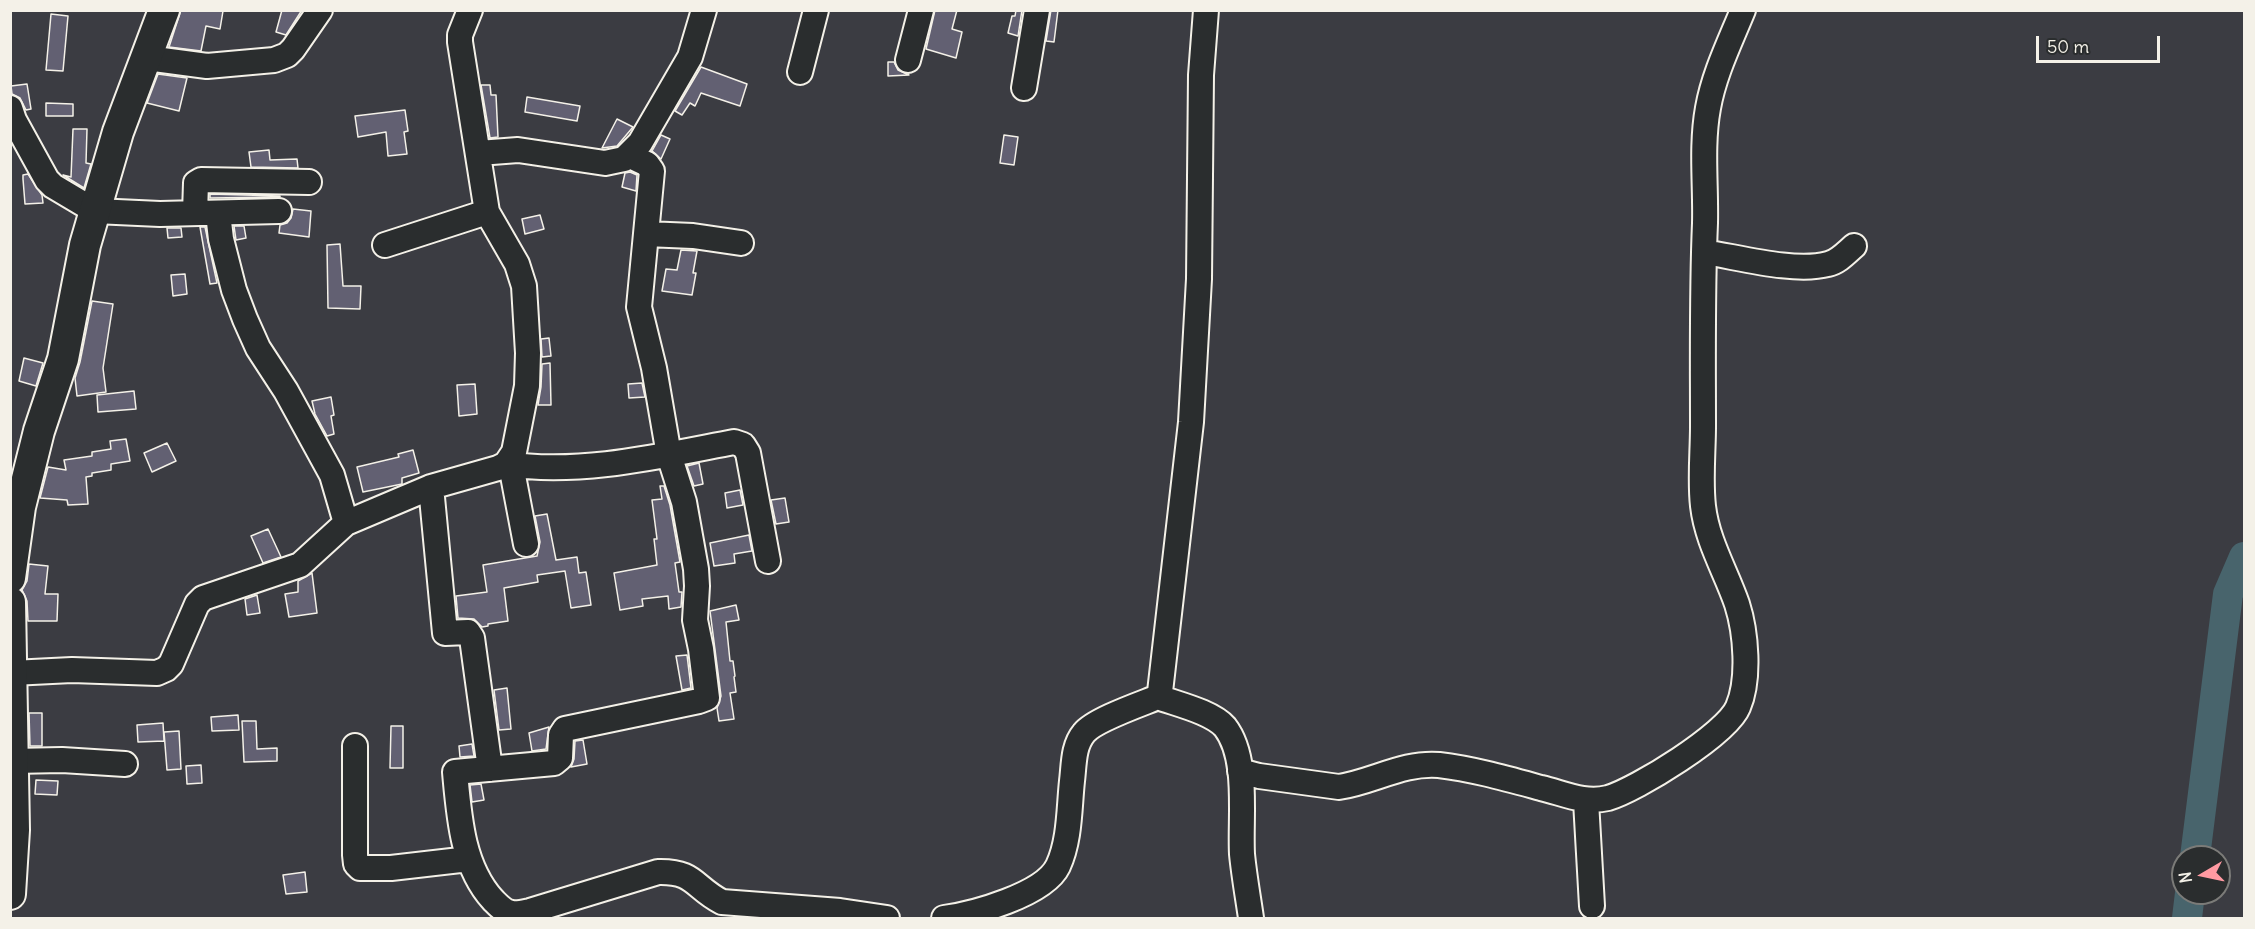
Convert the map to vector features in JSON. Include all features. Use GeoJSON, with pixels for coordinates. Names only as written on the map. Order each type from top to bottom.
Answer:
{"type":"FeatureCollection","features":[{"type":"Feature","properties":{"kind":"main road"},"geometry":{"type":"LineString","coordinates":[[10,578],[13,539],[20,507],[39,431],[63,359],[85,246],[118,132],[165,10]]}},
{"type":"Feature","properties":{"kind":"main road"},"geometry":{"type":"LineString","coordinates":[[10,603],[13,761],[10,894]]}},
{"type":"Feature","properties":{"kind":"street"},"geometry":{"type":"LineString","coordinates":[[147,57],[207,66],[274,60],[287,55],[293,49],[320,10]]}},
{"type":"Feature","properties":{"kind":"street"},"geometry":{"type":"LineString","coordinates":[[470,10],[460,35],[460,42],[487,212],[517,264],[524,286],[528,352],[527,386],[517,442],[508,464],[526,544]]}},
{"type":"Feature","properties":{"kind":"street"},"geometry":{"type":"LineString","coordinates":[[479,153],[518,150],[605,163],[618,162],[628,156],[640,143],[690,57],[704,10]]}},
{"type":"Feature","properties":{"kind":"street"},"geometry":{"type":"LineString","coordinates":[[800,72],[816,10]]}},
{"type":"Feature","properties":{"kind":"street"},"geometry":{"type":"LineString","coordinates":[[908,60],[921,10]]}},
{"type":"Feature","properties":{"kind":"street"},"geometry":{"type":"LineString","coordinates":[[1024,88],[1037,10]]}},
{"type":"Feature","properties":{"kind":"street"},"geometry":{"type":"LineString","coordinates":[[1158,697],[1162,685],[1175,547],[1191,422],[1199,279],[1201,75],[1206,10]]}},
{"type":"Feature","properties":{"kind":"street"},"geometry":{"type":"LineString","coordinates":[[1240,771],[1259,776],[1339,787],[1407,767],[1441,766],[1505,779],[1586,801],[1604,799],[1626,792],[1713,737],[1728,723],[1738,707],[1745,677],[1745,648],[1738,606],[1709,536],[1703,506],[1704,252],[1707,110],[1714,82],[1743,10]]}},
{"type":"Feature","properties":{"kind":"street"},"geometry":{"type":"LineString","coordinates":[[10,108],[46,180],[52,186],[95,211],[207,213],[279,210]]}},
{"type":"Feature","properties":{"kind":"street"},"geometry":{"type":"LineString","coordinates":[[628,156],[648,164],[652,171],[639,307],[654,368],[669,455],[683,498],[696,569],[694,620],[701,649],[707,698],[699,702],[565,729],[561,735],[561,755],[557,762],[455,772],[460,821],[469,859],[484,890],[499,907],[512,914],[530,911],[658,872],[675,872],[688,876],[709,895],[722,902],[840,911],[887,918]]}},
{"type":"Feature","properties":{"kind":"street"},"geometry":{"type":"LineString","coordinates":[[309,182],[201,180],[196,183],[207,213],[221,240],[244,319],[258,348],[286,391],[333,475],[346,523]]}},
{"type":"Feature","properties":{"kind":"street"},"geometry":{"type":"LineString","coordinates":[[385,245],[487,212]]}},
{"type":"Feature","properties":{"kind":"street"},"geometry":{"type":"LineString","coordinates":[[646,234],[693,236],[741,243]]}},
{"type":"Feature","properties":{"kind":"street"},"geometry":{"type":"LineString","coordinates":[[1704,252],[1785,266],[1817,266],[1839,259],[1854,246]]}},
{"type":"Feature","properties":{"kind":"street"},"geometry":{"type":"LineString","coordinates":[[12,673],[72,670],[157,673],[171,664],[197,604],[203,598],[300,565],[346,523],[431,487],[508,464],[548,468],[669,455],[734,442],[743,445],[748,453],[768,561]]}},
{"type":"Feature","properties":{"kind":"street"},"geometry":{"type":"LineString","coordinates":[[431,487],[445,633],[468,632],[472,638],[490,769]]}},
{"type":"Feature","properties":{"kind":"street"},"geometry":{"type":"LineString","coordinates":[[944,918],[973,914],[1002,904],[1038,885],[1057,869],[1065,846],[1076,746],[1085,731],[1102,721],[1158,697],[1213,717],[1224,727],[1235,744],[1240,762],[1242,856],[1251,918]]}},
{"type":"Feature","properties":{"kind":"street"},"geometry":{"type":"LineString","coordinates":[[355,746],[355,855],[356,864],[360,868],[390,868],[469,859]]}},
{"type":"Feature","properties":{"kind":"street"},"geometry":{"type":"LineString","coordinates":[[13,761],[62,760],[124,764]]}},
{"type":"Feature","properties":{"kind":"street"},"geometry":{"type":"LineString","coordinates":[[1586,801],[1592,906]]}},
{"type":"Feature","properties":{"kind":"building"},"geometry":{"type":"Polygon","coordinates":[[[181,10],[223,11],[220,29],[206,26],[201,51],[169,47],[181,10]]]}},
{"type":"Feature","properties":{"kind":"building"},"geometry":{"type":"Polygon","coordinates":[[[282,10],[302,10],[286,35],[276,32],[282,10]]]}},
{"type":"Feature","properties":{"kind":"building"},"geometry":{"type":"Polygon","coordinates":[[[935,10],[957,10],[952,29],[962,32],[956,58],[926,49],[935,10]]]}},
{"type":"Feature","properties":{"kind":"building"},"geometry":{"type":"Polygon","coordinates":[[[1016,10],[1022,10],[1018,36],[1008,33],[1012,16],[1015,16],[1016,10]]]}},
{"type":"Feature","properties":{"kind":"building"},"geometry":{"type":"Polygon","coordinates":[[[1051,10],[1058,10],[1054,42],[1046,41],[1051,10]]]}},
{"type":"Feature","properties":{"kind":"building"},"geometry":{"type":"Polygon","coordinates":[[[51,14],[68,16],[63,71],[46,70],[51,14]]]}},
{"type":"Feature","properties":{"kind":"building"},"geometry":{"type":"Polygon","coordinates":[[[888,62],[894,62],[898,70],[909,75],[888,76],[888,62]]]}},
{"type":"Feature","properties":{"kind":"building"},"geometry":{"type":"Polygon","coordinates":[[[701,67],[747,84],[740,106],[701,93],[695,106],[690,103],[682,115],[675,111],[701,67]]]}},
{"type":"Feature","properties":{"kind":"building"},"geometry":{"type":"Polygon","coordinates":[[[158,74],[187,78],[179,111],[147,103],[158,74]]]}},
{"type":"Feature","properties":{"kind":"building"},"geometry":{"type":"Polygon","coordinates":[[[27,84],[31,109],[26,110],[20,98],[12,94],[11,86],[27,84]]]}},
{"type":"Feature","properties":{"kind":"building"},"geometry":{"type":"Polygon","coordinates":[[[481,85],[490,85],[491,95],[496,95],[498,137],[490,138],[481,85]]]}},
{"type":"Feature","properties":{"kind":"building"},"geometry":{"type":"Polygon","coordinates":[[[527,97],[580,106],[577,121],[525,112],[527,97]]]}},
{"type":"Feature","properties":{"kind":"building"},"geometry":{"type":"Polygon","coordinates":[[[46,103],[73,104],[73,116],[46,116],[46,103]]]}},
{"type":"Feature","properties":{"kind":"building"},"geometry":{"type":"Polygon","coordinates":[[[405,110],[408,131],[404,132],[407,154],[388,156],[386,132],[358,137],[355,116],[405,110]]]}},
{"type":"Feature","properties":{"kind":"building"},"geometry":{"type":"Polygon","coordinates":[[[617,119],[633,127],[617,146],[602,148],[617,119]]]}},
{"type":"Feature","properties":{"kind":"building"},"geometry":{"type":"Polygon","coordinates":[[[73,129],[87,129],[86,163],[91,164],[84,188],[63,175],[71,177],[73,129]]]}},
{"type":"Feature","properties":{"kind":"building"},"geometry":{"type":"Polygon","coordinates":[[[661,135],[670,139],[661,159],[652,151],[661,135]]]}},
{"type":"Feature","properties":{"kind":"building"},"geometry":{"type":"Polygon","coordinates":[[[1004,135],[1018,137],[1014,165],[1000,163],[1004,135]]]}},
{"type":"Feature","properties":{"kind":"building"},"geometry":{"type":"Polygon","coordinates":[[[269,150],[270,160],[297,159],[298,168],[251,167],[249,152],[269,150]]]}},
{"type":"Feature","properties":{"kind":"building"},"geometry":{"type":"Polygon","coordinates":[[[630,172],[637,175],[636,191],[622,187],[625,173],[630,172]]]}},
{"type":"Feature","properties":{"kind":"building"},"geometry":{"type":"Polygon","coordinates":[[[28,174],[42,195],[43,203],[25,204],[23,175],[28,174]]]}},
{"type":"Feature","properties":{"kind":"building"},"geometry":{"type":"Polygon","coordinates":[[[210,194],[280,196],[280,197],[210,198],[210,194]]]}},
{"type":"Feature","properties":{"kind":"building"},"geometry":{"type":"Polygon","coordinates":[[[293,209],[311,211],[309,237],[279,233],[280,225],[287,223],[293,209]]]}},
{"type":"Feature","properties":{"kind":"building"},"geometry":{"type":"Polygon","coordinates":[[[540,215],[544,229],[525,234],[522,219],[540,215]]]}},
{"type":"Feature","properties":{"kind":"building"},"geometry":{"type":"Polygon","coordinates":[[[234,226],[244,226],[246,238],[236,240],[234,226]]]}},
{"type":"Feature","properties":{"kind":"building"},"geometry":{"type":"Polygon","coordinates":[[[200,227],[205,227],[217,283],[210,284],[200,227]]]}},
{"type":"Feature","properties":{"kind":"building"},"geometry":{"type":"Polygon","coordinates":[[[167,228],[181,228],[182,237],[168,238],[167,228]]]}},
{"type":"Feature","properties":{"kind":"building"},"geometry":{"type":"Polygon","coordinates":[[[340,244],[343,286],[361,286],[360,309],[328,308],[327,245],[340,244]]]}},
{"type":"Feature","properties":{"kind":"building"},"geometry":{"type":"Polygon","coordinates":[[[681,250],[697,251],[692,295],[662,291],[666,269],[677,270],[681,250]]]}},
{"type":"Feature","properties":{"kind":"building"},"geometry":{"type":"Polygon","coordinates":[[[185,274],[187,294],[173,296],[171,275],[185,274]]]}},
{"type":"Feature","properties":{"kind":"building"},"geometry":{"type":"Polygon","coordinates":[[[92,301],[113,304],[103,368],[106,392],[77,396],[75,378],[92,301]]]}},
{"type":"Feature","properties":{"kind":"building"},"geometry":{"type":"Polygon","coordinates":[[[549,338],[551,356],[542,357],[541,339],[549,338]]]}},
{"type":"Feature","properties":{"kind":"building"},"geometry":{"type":"Polygon","coordinates":[[[24,358],[43,363],[36,386],[19,381],[24,358]]]}},
{"type":"Feature","properties":{"kind":"building"},"geometry":{"type":"Polygon","coordinates":[[[550,363],[551,405],[538,405],[542,364],[550,363]]]}},
{"type":"Feature","properties":{"kind":"building"},"geometry":{"type":"Polygon","coordinates":[[[642,383],[645,397],[629,398],[628,384],[642,383]]]}},
{"type":"Feature","properties":{"kind":"building"},"geometry":{"type":"Polygon","coordinates":[[[475,384],[477,414],[459,416],[457,385],[475,384]]]}},
{"type":"Feature","properties":{"kind":"building"},"geometry":{"type":"Polygon","coordinates":[[[134,391],[136,409],[98,412],[97,395],[134,391]]]}},
{"type":"Feature","properties":{"kind":"building"},"geometry":{"type":"Polygon","coordinates":[[[331,397],[334,434],[327,436],[315,414],[312,401],[331,397]]]}},
{"type":"Feature","properties":{"kind":"building"},"geometry":{"type":"Polygon","coordinates":[[[126,439],[130,461],[111,464],[111,470],[92,473],[92,476],[86,477],[88,504],[68,505],[67,500],[40,498],[48,467],[66,470],[64,460],[92,456],[92,452],[111,449],[110,441],[126,439]]]}},
{"type":"Feature","properties":{"kind":"building"},"geometry":{"type":"Polygon","coordinates":[[[167,443],[176,461],[152,472],[144,453],[167,443]]]}},
{"type":"Feature","properties":{"kind":"building"},"geometry":{"type":"Polygon","coordinates":[[[413,450],[419,473],[402,478],[402,484],[363,492],[357,467],[399,457],[398,454],[413,450]]]}},
{"type":"Feature","properties":{"kind":"building"},"geometry":{"type":"Polygon","coordinates":[[[699,463],[703,484],[694,486],[687,466],[699,463]]]}},
{"type":"Feature","properties":{"kind":"building"},"geometry":{"type":"Polygon","coordinates":[[[660,486],[664,486],[670,505],[680,562],[675,563],[679,592],[682,592],[681,607],[669,609],[668,596],[642,599],[643,606],[620,610],[614,573],[657,565],[654,539],[657,539],[652,500],[662,499],[660,486]]]}},
{"type":"Feature","properties":{"kind":"building"},"geometry":{"type":"Polygon","coordinates":[[[740,490],[743,505],[727,508],[725,493],[740,490]]]}},
{"type":"Feature","properties":{"kind":"building"},"geometry":{"type":"Polygon","coordinates":[[[785,498],[789,522],[776,524],[771,500],[785,498]]]}},
{"type":"Feature","properties":{"kind":"building"},"geometry":{"type":"Polygon","coordinates":[[[547,514],[556,560],[577,557],[579,573],[586,572],[591,605],[571,608],[565,571],[537,575],[538,582],[504,588],[508,621],[482,627],[474,619],[458,618],[456,596],[487,592],[483,565],[537,556],[540,542],[535,516],[547,514]]]}},
{"type":"Feature","properties":{"kind":"building"},"geometry":{"type":"Polygon","coordinates":[[[268,529],[281,557],[263,563],[251,536],[268,529]]]}},
{"type":"Feature","properties":{"kind":"building"},"geometry":{"type":"Polygon","coordinates":[[[749,535],[752,551],[734,554],[735,563],[714,566],[710,543],[749,535]]]}},
{"type":"Feature","properties":{"kind":"building"},"geometry":{"type":"Polygon","coordinates":[[[29,564],[48,566],[45,594],[58,594],[57,621],[28,621],[27,601],[22,590],[27,581],[29,564]]]}},
{"type":"Feature","properties":{"kind":"building"},"geometry":{"type":"Polygon","coordinates":[[[312,573],[317,613],[289,617],[285,594],[298,592],[298,581],[312,573]]]}},
{"type":"Feature","properties":{"kind":"building"},"geometry":{"type":"Polygon","coordinates":[[[257,595],[260,613],[247,615],[245,599],[257,595]]]}},
{"type":"Feature","properties":{"kind":"building"},"geometry":{"type":"Polygon","coordinates":[[[736,605],[739,620],[726,622],[730,661],[733,661],[735,676],[736,692],[730,693],[734,719],[719,721],[717,708],[721,696],[710,611],[736,605]]]}},
{"type":"Feature","properties":{"kind":"building"},"geometry":{"type":"Polygon","coordinates":[[[687,655],[691,688],[682,690],[676,656],[687,655]]]}},
{"type":"Feature","properties":{"kind":"building"},"geometry":{"type":"Polygon","coordinates":[[[507,688],[511,729],[499,730],[494,690],[507,688]]]}},
{"type":"Feature","properties":{"kind":"building"},"geometry":{"type":"Polygon","coordinates":[[[29,713],[42,713],[42,746],[30,746],[29,713]]]}},
{"type":"Feature","properties":{"kind":"building"},"geometry":{"type":"Polygon","coordinates":[[[238,715],[239,730],[212,731],[211,717],[238,715]]]}},
{"type":"Feature","properties":{"kind":"building"},"geometry":{"type":"Polygon","coordinates":[[[242,721],[256,721],[257,749],[277,748],[277,761],[244,762],[242,721]]]}},
{"type":"Feature","properties":{"kind":"building"},"geometry":{"type":"Polygon","coordinates":[[[163,723],[164,741],[138,742],[137,725],[163,723]]]}},
{"type":"Feature","properties":{"kind":"building"},"geometry":{"type":"Polygon","coordinates":[[[391,726],[403,726],[403,768],[390,768],[391,726]]]}},
{"type":"Feature","properties":{"kind":"building"},"geometry":{"type":"Polygon","coordinates":[[[549,727],[546,749],[532,751],[529,733],[549,727]]]}},
{"type":"Feature","properties":{"kind":"building"},"geometry":{"type":"Polygon","coordinates":[[[179,731],[181,769],[167,770],[164,732],[179,731]]]}},
{"type":"Feature","properties":{"kind":"building"},"geometry":{"type":"Polygon","coordinates":[[[583,740],[587,764],[571,767],[575,741],[583,740]]]}},
{"type":"Feature","properties":{"kind":"building"},"geometry":{"type":"Polygon","coordinates":[[[472,744],[474,756],[460,757],[459,746],[472,744]]]}},
{"type":"Feature","properties":{"kind":"building"},"geometry":{"type":"Polygon","coordinates":[[[201,765],[202,783],[187,784],[186,766],[201,765]]]}},
{"type":"Feature","properties":{"kind":"building"},"geometry":{"type":"Polygon","coordinates":[[[36,780],[58,781],[57,795],[35,794],[36,780]]]}},
{"type":"Feature","properties":{"kind":"building"},"geometry":{"type":"Polygon","coordinates":[[[481,784],[484,800],[472,802],[470,785],[481,784]]]}},
{"type":"Feature","properties":{"kind":"building"},"geometry":{"type":"Polygon","coordinates":[[[305,872],[307,892],[286,894],[283,875],[305,872]]]}},
{"type":"Feature","properties":{"kind":"waterway"},"geometry":{"type":"LineString","coordinates":[[2197,845],[2228,594],[2244,557]]}},
{"type":"Feature","properties":{"kind":"waterway"},"geometry":{"type":"LineString","coordinates":[[2187,918],[2189,905]]}}]}
